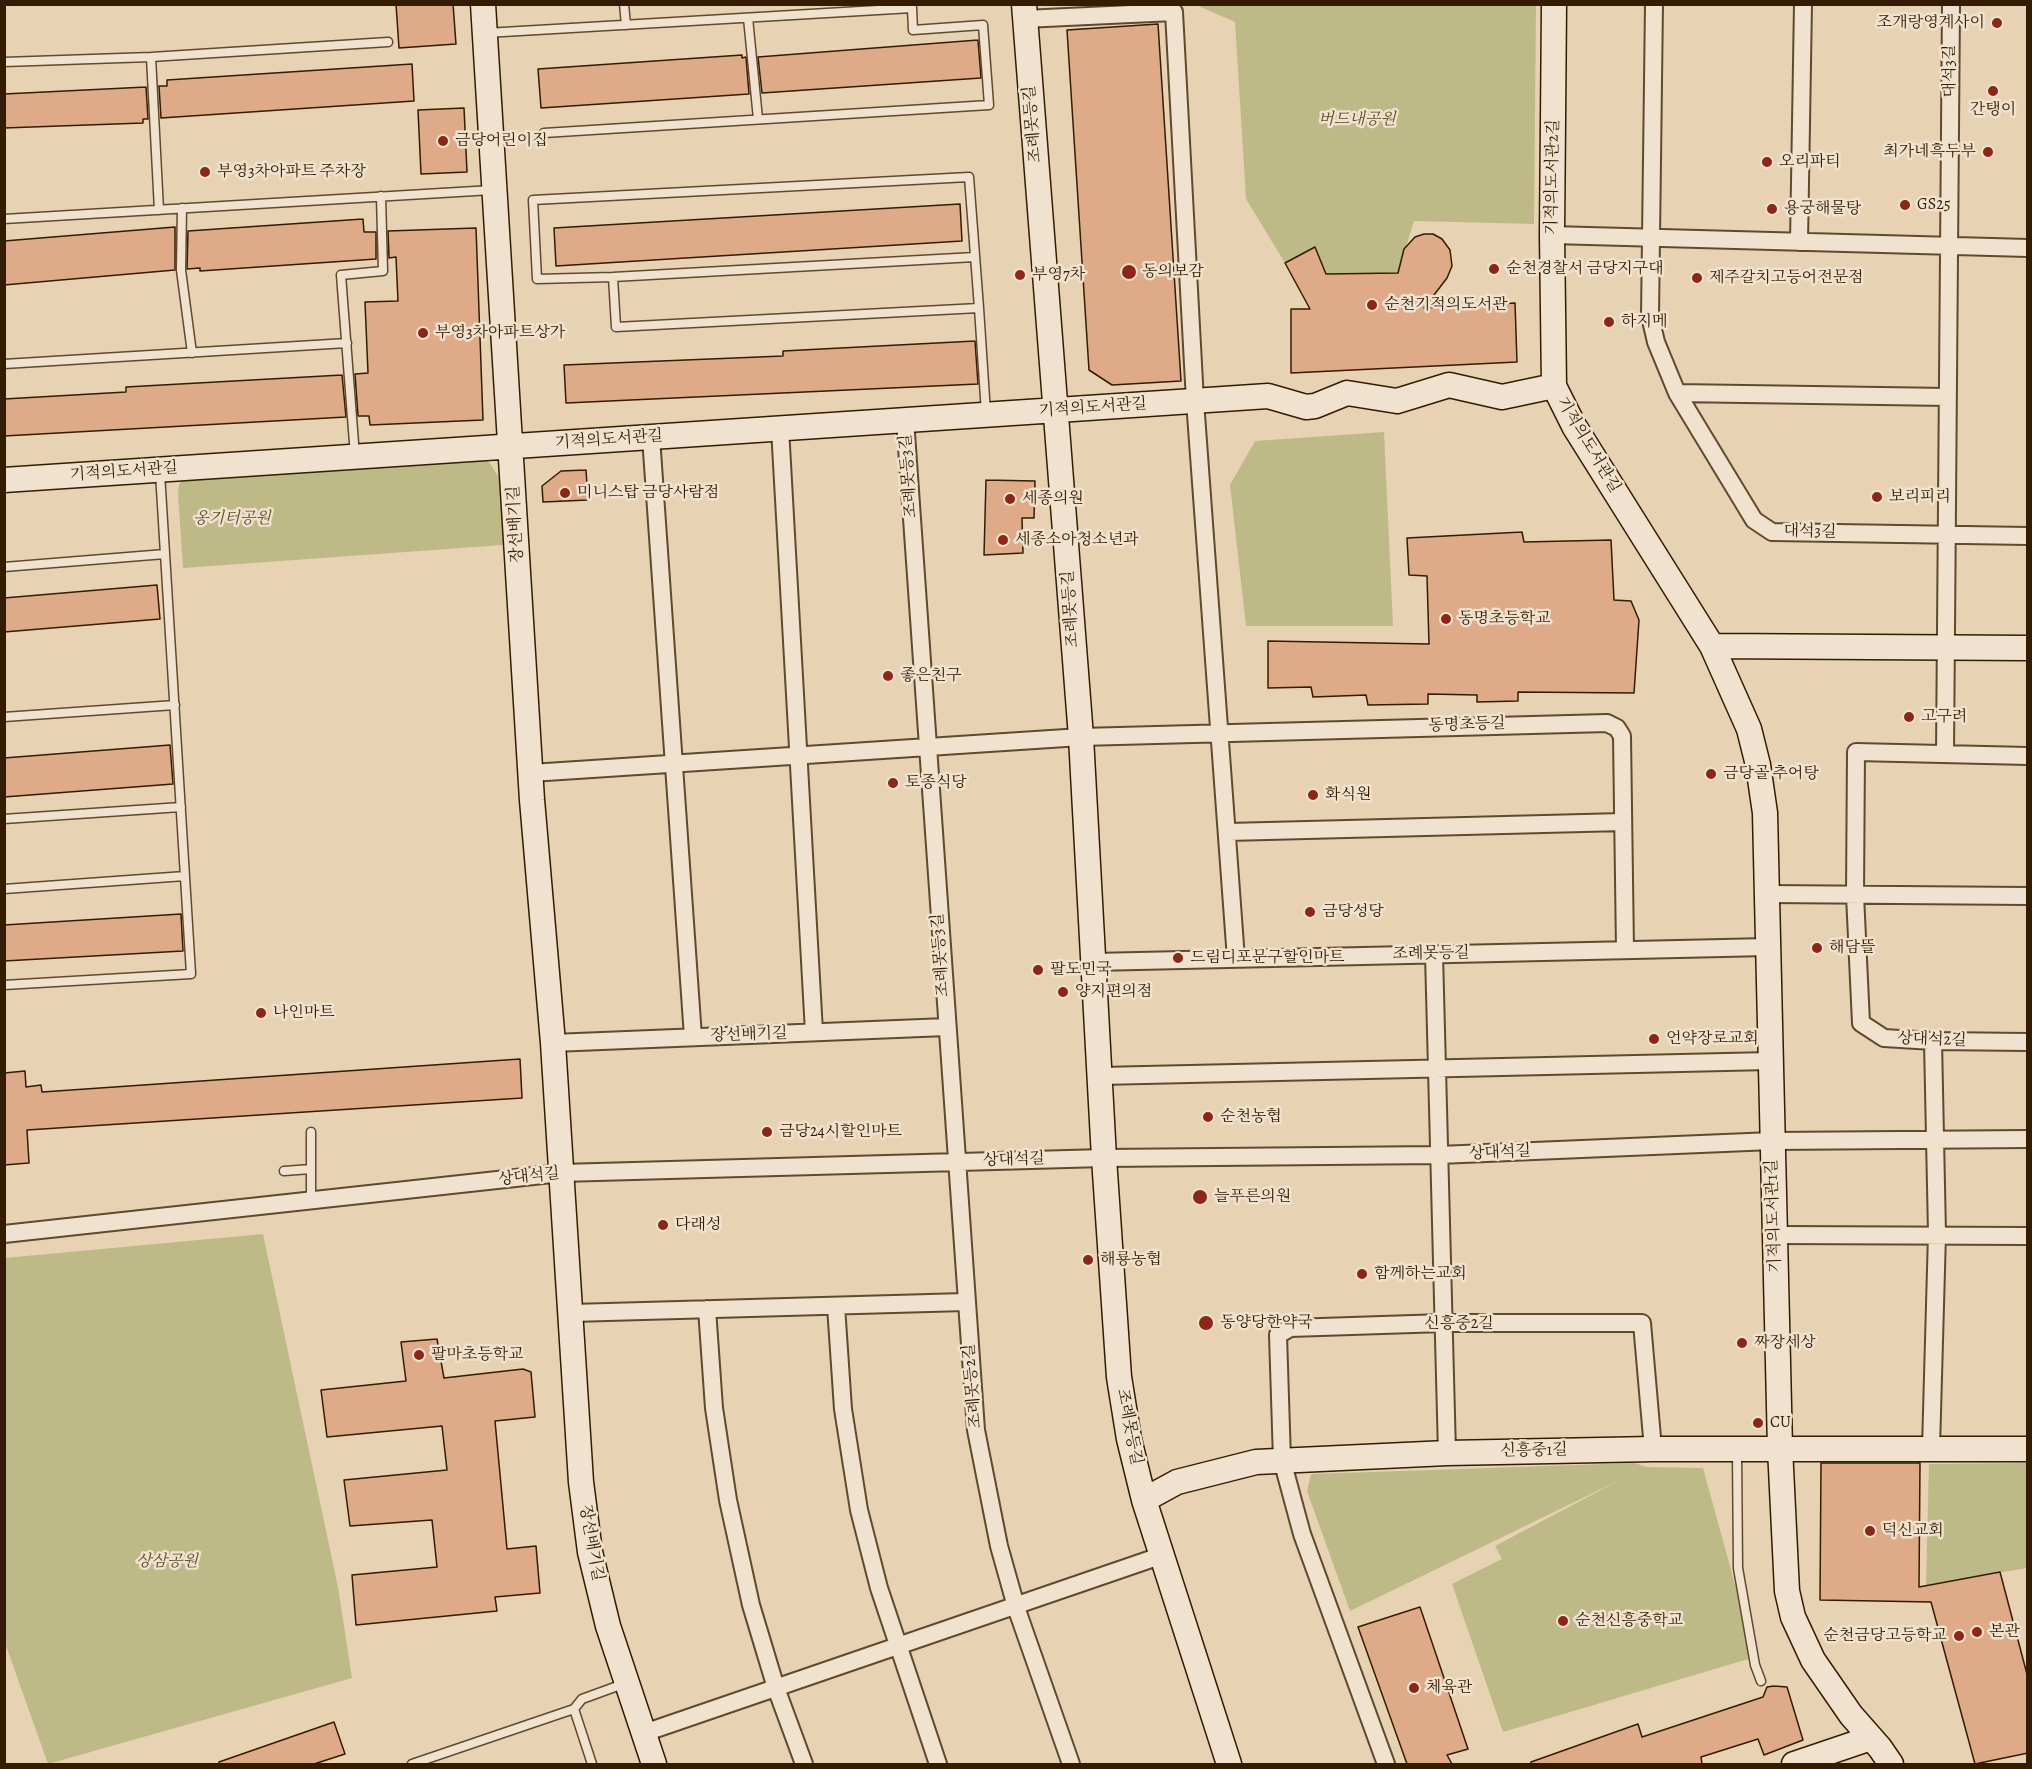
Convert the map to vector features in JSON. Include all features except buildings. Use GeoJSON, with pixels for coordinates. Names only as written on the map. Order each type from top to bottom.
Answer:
{"type":"FeatureCollection","features":[{"type":"Feature","properties":{"kind":"street","name":"장선배기길"},"geometry":{"type":"LineString","coordinates":[[483,4],[531,773],[553,1043],[581,1482],[590,1552],[608,1626],[654,1764]]}},
{"type":"Feature","properties":{"kind":"street","name":"기적의도서관2길"},"geometry":{"type":"LineString","coordinates":[[1554,4],[1552,236],[1554,386]]}},
{"type":"Feature","properties":{"kind":"street","name":"대석3길"},"geometry":{"type":"LineString","coordinates":[[1654,4],[1650,316],[1656,342],[1677,393],[1754,520],[1761,527],[1772,532],[2028,536]]}},
{"type":"Feature","properties":{"kind":"street"},"geometry":{"type":"LineString","coordinates":[[1799,242],[1803,4]]}},
{"type":"Feature","properties":{"kind":"street","name":"대석3길"},"geometry":{"type":"LineString","coordinates":[[1947,647],[1951,4]]}},
{"type":"Feature","properties":{"kind":"street"},"geometry":{"type":"LineString","coordinates":[[1024,12],[1174,12],[1196,401],[1236,959]]}},
{"type":"Feature","properties":{"kind":"street","name":"조례못등길"},"geometry":{"type":"LineString","coordinates":[[1024,12],[1081,737],[1104,1158],[1119,1377],[1144,1500],[1160,1556],[1229,1764]]}},
{"type":"Feature","properties":{"kind":"street"},"geometry":{"type":"LineString","coordinates":[[1552,236],[2028,248]]}},
{"type":"Feature","properties":{"kind":"street","name":"기적의도서관길"},"geometry":{"type":"LineString","coordinates":[[4,480],[1268,396],[1311,407],[1347,393],[1397,401],[1444,385],[1454,385],[1502,397],[1554,386],[1574,426],[1712,646]]}},
{"type":"Feature","properties":{"kind":"street"},"geometry":{"type":"LineString","coordinates":[[1677,393],[1948,397]]}},
{"type":"Feature","properties":{"kind":"street","name":"조례못등3길"},"geometry":{"type":"LineString","coordinates":[[905,419],[956,1162]]}},
{"type":"Feature","properties":{"kind":"street"},"geometry":{"type":"LineString","coordinates":[[780,428],[814,1032]]}},
{"type":"Feature","properties":{"kind":"street"},"geometry":{"type":"LineString","coordinates":[[651,438],[693,1037]]}},
{"type":"Feature","properties":{"kind":"street"},"geometry":{"type":"LineString","coordinates":[[1712,646],[2028,648]]}},
{"type":"Feature","properties":{"kind":"street","name":"기적의도서관1길"},"geometry":{"type":"LineString","coordinates":[[1712,646],[1749,729],[1758,765],[1765,813],[1780,1448],[1785,1564],[1793,1617],[1813,1660],[1851,1715],[1891,1764]]}},
{"type":"Feature","properties":{"kind":"street"},"geometry":{"type":"LineString","coordinates":[[1945,754],[1947,647]]}},
{"type":"Feature","properties":{"kind":"street","name":"동명초등길"},"geometry":{"type":"LineString","coordinates":[[1081,737],[1607,723],[1617,728],[1622,736],[1625,950]]}},
{"type":"Feature","properties":{"kind":"street"},"geometry":{"type":"LineString","coordinates":[[531,773],[1081,737]]}},
{"type":"Feature","properties":{"kind":"street","name":"상대석2길"},"geometry":{"type":"LineString","coordinates":[[2028,756],[1856,752],[1855,895],[1861,1023],[1884,1038],[2028,1042]]}},
{"type":"Feature","properties":{"kind":"street"},"geometry":{"type":"LineString","coordinates":[[1228,832],[1623,822]]}},
{"type":"Feature","properties":{"kind":"street"},"geometry":{"type":"LineString","coordinates":[[1767,894],[2028,896]]}},
{"type":"Feature","properties":{"kind":"street","name":"조례못등길"},"geometry":{"type":"LineString","coordinates":[[1093,962],[1768,947]]}},
{"type":"Feature","properties":{"kind":"street"},"geometry":{"type":"LineString","coordinates":[[1434,954],[1447,1453]]}},
{"type":"Feature","properties":{"kind":"street","name":"장선배기길"},"geometry":{"type":"LineString","coordinates":[[553,1043],[946,1027]]}},
{"type":"Feature","properties":{"kind":"street"},"geometry":{"type":"LineString","coordinates":[[1931,1448],[1937,1234],[1934,1041]]}},
{"type":"Feature","properties":{"kind":"street"},"geometry":{"type":"LineString","coordinates":[[1100,1076],[1770,1061]]}},
{"type":"Feature","properties":{"kind":"street","name":"상대석길"},"geometry":{"type":"LineString","coordinates":[[4,1234],[561,1173],[1104,1158],[1439,1155],[1772,1141],[2028,1139]]}},
{"type":"Feature","properties":{"kind":"street","name":"조례못등2길"},"geometry":{"type":"LineString","coordinates":[[956,1162],[976,1430],[999,1546],[1071,1764]]}},
{"type":"Feature","properties":{"kind":"street"},"geometry":{"type":"LineString","coordinates":[[1776,1235],[2028,1236]]}},
{"type":"Feature","properties":{"kind":"street"},"geometry":{"type":"LineString","coordinates":[[572,1313],[965,1302]]}},
{"type":"Feature","properties":{"kind":"street"},"geometry":{"type":"LineString","coordinates":[[836,1306],[843,1409],[859,1510],[879,1588],[938,1764]]}},
{"type":"Feature","properties":{"kind":"street"},"geometry":{"type":"LineString","coordinates":[[707,1310],[714,1408],[728,1500],[751,1605],[776,1688],[804,1764]]}},
{"type":"Feature","properties":{"kind":"street","name":"신흥중2길"},"geometry":{"type":"LineString","coordinates":[[1282,1460],[1277,1341],[1282,1331],[1290,1328],[1444,1323],[1642,1323],[1653,1449]]}},
{"type":"Feature","properties":{"kind":"street","name":"신흥중1길"},"geometry":{"type":"LineString","coordinates":[[1144,1500],[1177,1482],[1256,1462],[1282,1460],[1447,1453],[1653,1449],[2028,1449]]}},
{"type":"Feature","properties":{"kind":"street"},"geometry":{"type":"LineString","coordinates":[[1282,1460],[1302,1533],[1386,1764]]}},
{"type":"Feature","properties":{"kind":"street"},"geometry":{"type":"LineString","coordinates":[[644,1733],[1160,1556]]}},
{"type":"Feature","properties":{"kind":"street"},"geometry":{"type":"LineString","coordinates":[[1794,1764],[1871,1738]]}},
{"type":"Feature","properties":{"kind":"lane"},"geometry":{"type":"LineString","coordinates":[[624,4],[626,25]]}},
{"type":"Feature","properties":{"kind":"lane"},"geometry":{"type":"LineString","coordinates":[[485,33],[911,6],[913,30],[983,25],[989,105],[543,133]]}},
{"type":"Feature","properties":{"kind":"lane"},"geometry":{"type":"LineString","coordinates":[[748,18],[758,119]]}},
{"type":"Feature","properties":{"kind":"lane"},"geometry":{"type":"LineString","coordinates":[[4,62],[151,57],[388,42]]}},
{"type":"Feature","properties":{"kind":"lane"},"geometry":{"type":"LineString","coordinates":[[151,57],[159,210]]}},
{"type":"Feature","properties":{"kind":"lane"},"geometry":{"type":"LineString","coordinates":[[975,257],[537,279],[533,200],[969,177],[979,308],[986,414]]}},
{"type":"Feature","properties":{"kind":"lane"},"geometry":{"type":"LineString","coordinates":[[4,219],[495,190]]}},
{"type":"Feature","properties":{"kind":"lane"},"geometry":{"type":"LineString","coordinates":[[355,456],[341,275],[383,271],[381,196]]}},
{"type":"Feature","properties":{"kind":"lane"},"geometry":{"type":"LineString","coordinates":[[182,208],[182,270],[192,352]]}},
{"type":"Feature","properties":{"kind":"lane"},"geometry":{"type":"LineString","coordinates":[[613,276],[615,327],[979,308]]}},
{"type":"Feature","properties":{"kind":"lane"},"geometry":{"type":"LineString","coordinates":[[4,364],[347,343]]}},
{"type":"Feature","properties":{"kind":"lane"},"geometry":{"type":"LineString","coordinates":[[4,985],[191,974],[160,469]]}},
{"type":"Feature","properties":{"kind":"lane"},"geometry":{"type":"LineString","coordinates":[[4,567],[165,554]]}},
{"type":"Feature","properties":{"kind":"lane"},"geometry":{"type":"LineString","coordinates":[[4,717],[175,705]]}},
{"type":"Feature","properties":{"kind":"lane"},"geometry":{"type":"LineString","coordinates":[[4,819],[181,807]]}},
{"type":"Feature","properties":{"kind":"lane"},"geometry":{"type":"LineString","coordinates":[[4,889],[185,876]]}},
{"type":"Feature","properties":{"kind":"lane"},"geometry":{"type":"LineString","coordinates":[[311,1132],[311,1200]]}},
{"type":"Feature","properties":{"kind":"lane"},"geometry":{"type":"LineString","coordinates":[[284,1171],[311,1169]]}},
{"type":"Feature","properties":{"kind":"lane"},"geometry":{"type":"LineString","coordinates":[[1737,1449],[1738,1568],[1755,1665],[1761,1681]]}},
{"type":"Feature","properties":{"kind":"lane"},"geometry":{"type":"LineString","coordinates":[[412,1764],[574,1709],[582,1699],[626,1683]]}},
{"type":"Feature","properties":{"kind":"lane"},"geometry":{"type":"LineString","coordinates":[[574,1709],[592,1764]]}},
{"type":"Feature","properties":{"kind":"green space","name":"버드내공원"},"geometry":{"type":"Polygon","coordinates":[[[1196,5],[1536,5],[1534,224],[1414,221],[1398,273],[1326,274],[1315,247],[1285,263],[1246,199],[1235,22],[1196,5]]]}},
{"type":"Feature","properties":{"kind":"green space"},"geometry":{"type":"Polygon","coordinates":[[[1384,432],[1393,626],[1246,626],[1230,485],[1255,441],[1384,432]]]}},
{"type":"Feature","properties":{"kind":"green space","name":"옹기터공원"},"geometry":{"type":"Polygon","coordinates":[[[480,458],[489,462],[500,479],[503,545],[183,568],[178,493],[179,484],[184,478],[480,458]]]}},
{"type":"Feature","properties":{"kind":"green space","name":"상삼공원"},"geometry":{"type":"Polygon","coordinates":[[[263,1234],[338,1587],[352,1678],[48,1764],[5,1643],[5,1258],[263,1234]]]}},
{"type":"Feature","properties":{"kind":"green space"},"geometry":{"type":"Polygon","coordinates":[[[1635,1463],[1646,1467],[1703,1468],[1755,1657],[1503,1732],[1452,1584],[1502,1559],[1495,1546],[1618,1481],[1350,1611],[1307,1491],[1311,1474],[1635,1463]]]}},
{"type":"Feature","properties":{"kind":"green space"},"geometry":{"type":"Polygon","coordinates":[[[2027,1463],[2027,1568],[1926,1585],[1929,1464],[2027,1463]]]}},
{"type":"Feature","properties":{"kind":"place","name":"조개랑영계사이"},"geometry":{"type":"Point","coordinates":[1997,23]}},
{"type":"Feature","properties":{"kind":"place","name":"간탱이"},"geometry":{"type":"Point","coordinates":[1993,91]}},
{"type":"Feature","properties":{"kind":"place","name":"금당어린이집"},"geometry":{"type":"Point","coordinates":[443,141]}},
{"type":"Feature","properties":{"kind":"place","name":"최가네흑두부"},"geometry":{"type":"Point","coordinates":[1988,152]}},
{"type":"Feature","properties":{"kind":"place","name":"오리파티"},"geometry":{"type":"Point","coordinates":[1767,162]}},
{"type":"Feature","properties":{"kind":"place","name":"부영3차아파트 주차장"},"geometry":{"type":"Point","coordinates":[205,172]}},
{"type":"Feature","properties":{"kind":"place","name":"GS25"},"geometry":{"type":"Point","coordinates":[1905,205]}},
{"type":"Feature","properties":{"kind":"place","name":"용궁해물탕"},"geometry":{"type":"Point","coordinates":[1772,209]}},
{"type":"Feature","properties":{"kind":"place","name":"순천경찰서 금당지구대"},"geometry":{"type":"Point","coordinates":[1494,269]}},
{"type":"Feature","properties":{"kind":"place","name":"동의보감"},"geometry":{"type":"Point","coordinates":[1129,272]}},
{"type":"Feature","properties":{"kind":"place","name":"부영7차"},"geometry":{"type":"Point","coordinates":[1020,275]}},
{"type":"Feature","properties":{"kind":"place","name":"제주갈치고등어전문점"},"geometry":{"type":"Point","coordinates":[1697,278]}},
{"type":"Feature","properties":{"kind":"place","name":"순천기적의도서관"},"geometry":{"type":"Point","coordinates":[1372,305]}},
{"type":"Feature","properties":{"kind":"place","name":"하지메"},"geometry":{"type":"Point","coordinates":[1609,322]}},
{"type":"Feature","properties":{"kind":"place","name":"부영3차아파트상가"},"geometry":{"type":"Point","coordinates":[423,333]}},
{"type":"Feature","properties":{"kind":"place","name":"미니스탑 금당사람점"},"geometry":{"type":"Point","coordinates":[565,493]}},
{"type":"Feature","properties":{"kind":"place","name":"보리피리"},"geometry":{"type":"Point","coordinates":[1877,497]}},
{"type":"Feature","properties":{"kind":"place","name":"세종의원"},"geometry":{"type":"Point","coordinates":[1010,499]}},
{"type":"Feature","properties":{"kind":"place","name":"세종소아청소년과"},"geometry":{"type":"Point","coordinates":[1003,540]}},
{"type":"Feature","properties":{"kind":"place","name":"동명초등학교"},"geometry":{"type":"Point","coordinates":[1446,619]}},
{"type":"Feature","properties":{"kind":"place","name":"좋은친구"},"geometry":{"type":"Point","coordinates":[888,676]}},
{"type":"Feature","properties":{"kind":"place","name":"고구려"},"geometry":{"type":"Point","coordinates":[1909,717]}},
{"type":"Feature","properties":{"kind":"place","name":"금당골 추어탕"},"geometry":{"type":"Point","coordinates":[1711,774]}},
{"type":"Feature","properties":{"kind":"place","name":"토종식당"},"geometry":{"type":"Point","coordinates":[893,783]}},
{"type":"Feature","properties":{"kind":"place","name":"화식원"},"geometry":{"type":"Point","coordinates":[1313,795]}},
{"type":"Feature","properties":{"kind":"place","name":"금당성당"},"geometry":{"type":"Point","coordinates":[1310,912]}},
{"type":"Feature","properties":{"kind":"place","name":"해담뜰"},"geometry":{"type":"Point","coordinates":[1817,948]}},
{"type":"Feature","properties":{"kind":"place","name":"드림디포문구할인마트"},"geometry":{"type":"Point","coordinates":[1178,958]}},
{"type":"Feature","properties":{"kind":"place","name":"팔도민국"},"geometry":{"type":"Point","coordinates":[1038,970]}},
{"type":"Feature","properties":{"kind":"place","name":"양지편의점"},"geometry":{"type":"Point","coordinates":[1063,992]}},
{"type":"Feature","properties":{"kind":"place","name":"나인마트"},"geometry":{"type":"Point","coordinates":[261,1013]}},
{"type":"Feature","properties":{"kind":"place","name":"언약장로교회"},"geometry":{"type":"Point","coordinates":[1654,1039]}},
{"type":"Feature","properties":{"kind":"place","name":"순천농협"},"geometry":{"type":"Point","coordinates":[1208,1117]}},
{"type":"Feature","properties":{"kind":"place","name":"금당24시할인마트"},"geometry":{"type":"Point","coordinates":[767,1132]}},
{"type":"Feature","properties":{"kind":"place","name":"늘푸른의원"},"geometry":{"type":"Point","coordinates":[1200,1197]}},
{"type":"Feature","properties":{"kind":"place","name":"다래성"},"geometry":{"type":"Point","coordinates":[663,1225]}},
{"type":"Feature","properties":{"kind":"place","name":"해룡농협"},"geometry":{"type":"Point","coordinates":[1088,1260]}},
{"type":"Feature","properties":{"kind":"place","name":"함께하는교회"},"geometry":{"type":"Point","coordinates":[1362,1274]}},
{"type":"Feature","properties":{"kind":"place","name":"동양당한약국"},"geometry":{"type":"Point","coordinates":[1206,1323]}},
{"type":"Feature","properties":{"kind":"place","name":"짜장세상"},"geometry":{"type":"Point","coordinates":[1742,1343]}},
{"type":"Feature","properties":{"kind":"place","name":"팔마초등학교"},"geometry":{"type":"Point","coordinates":[419,1355]}},
{"type":"Feature","properties":{"kind":"place","name":"CU"},"geometry":{"type":"Point","coordinates":[1758,1423]}},
{"type":"Feature","properties":{"kind":"place","name":"덕신교회"},"geometry":{"type":"Point","coordinates":[1870,1531]}},
{"type":"Feature","properties":{"kind":"place","name":"순천신흥중학교"},"geometry":{"type":"Point","coordinates":[1563,1621]}},
{"type":"Feature","properties":{"kind":"place","name":"본관"},"geometry":{"type":"Point","coordinates":[1977,1632]}},
{"type":"Feature","properties":{"kind":"place","name":"순천금당고등학교"},"geometry":{"type":"Point","coordinates":[1959,1636]}},
{"type":"Feature","properties":{"kind":"place","name":"체육관"},"geometry":{"type":"Point","coordinates":[1414,1688]}}]}
